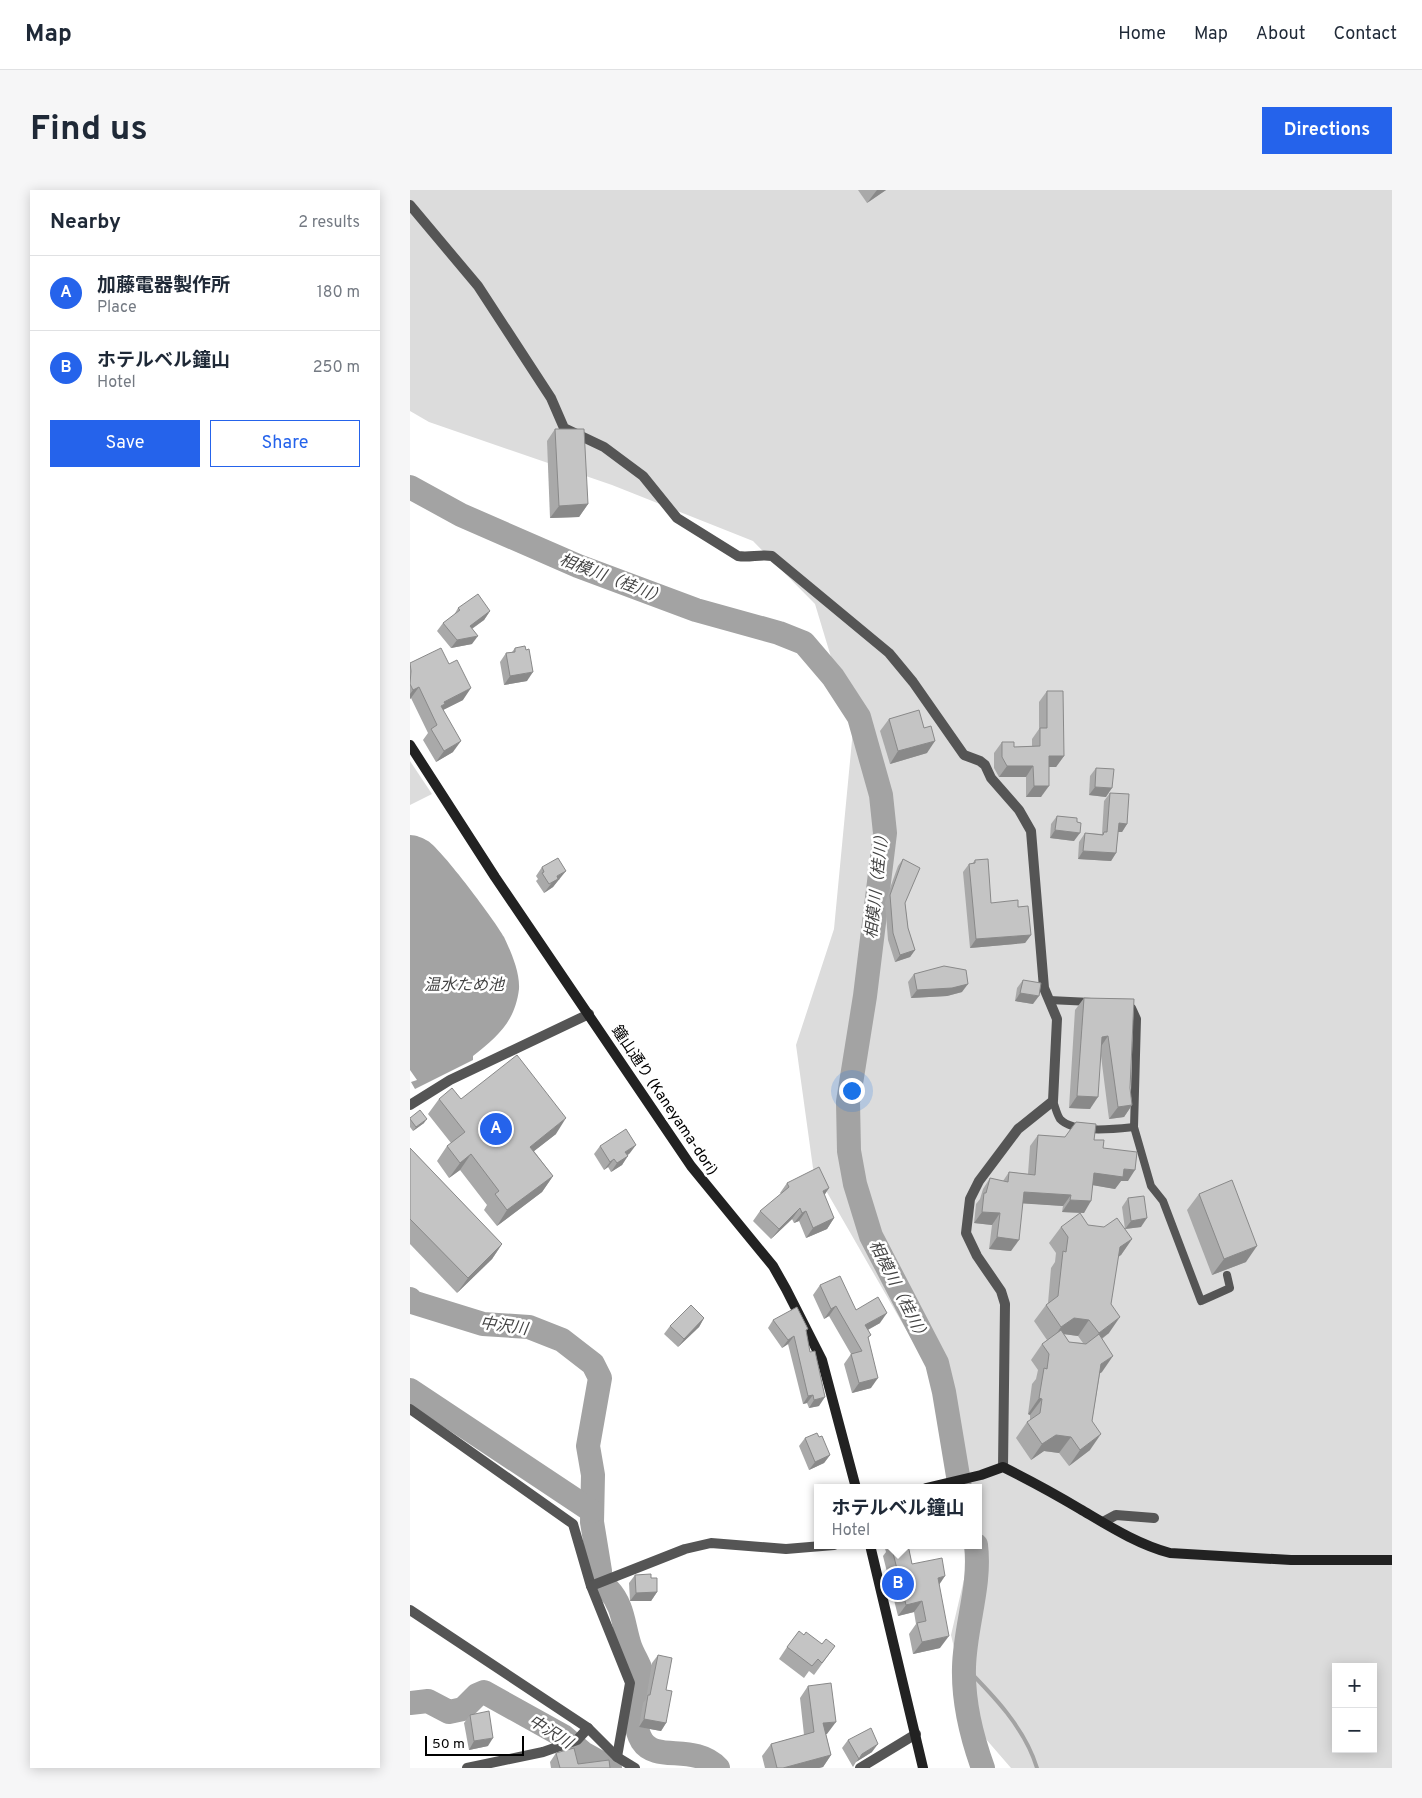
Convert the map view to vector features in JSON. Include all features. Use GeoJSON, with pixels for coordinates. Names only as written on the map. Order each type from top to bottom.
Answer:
{"type":"FeatureCollection","features":[{"type":"Feature","properties":{"kind":"street"},"geometry":{"type":"LineString","coordinates":[[410,205],[478,286],[551,398],[564,428],[604,447],[643,476],[677,518],[738,556],[744,558],[758,554],[772,556],[889,653],[913,682],[964,755],[980,760],[985,765],[991,778],[1019,810],[1031,831],[1044,988],[1057,1019],[1053,1100],[1018,1129],[979,1181],[970,1199],[966,1233],[977,1256],[1001,1290],[1005,1304],[1003,1467]]}},
{"type":"Feature","properties":{"kind":"street","name":"鐘山通り (Kaneyama-dori)"},"geometry":{"type":"LineString","coordinates":[[410,745],[690,1166],[772,1266],[786,1289],[822,1360],[855,1484]]}},
{"type":"Feature","properties":{"kind":"street"},"geometry":{"type":"LineString","coordinates":[[410,1105],[450,1080],[588,1014]]}},
{"type":"Feature","properties":{"kind":"street"},"geometry":{"type":"LineString","coordinates":[[410,1409],[573,1524],[591,1586],[630,1683],[617,1758]]}},
{"type":"Feature","properties":{"kind":"street"},"geometry":{"type":"LineString","coordinates":[[942,1484],[981,1475],[1003,1467],[1138,1542],[1170,1553],[1291,1560],[1392,1560]]}},
{"type":"Feature","properties":{"kind":"street"},"geometry":{"type":"LineString","coordinates":[[1103,1522],[1116,1515],[1154,1518]]}},
{"type":"Feature","properties":{"kind":"street"},"geometry":{"type":"LineString","coordinates":[[591,1586],[685,1549],[711,1543],[786,1549],[814,1547]]}},
{"type":"Feature","properties":{"kind":"street"},"geometry":{"type":"LineString","coordinates":[[871,1549],[923,1768]]}},
{"type":"Feature","properties":{"kind":"street"},"geometry":{"type":"LineString","coordinates":[[410,1610],[588,1728],[617,1758],[635,1768]]}},
{"type":"Feature","properties":{"kind":"street"},"geometry":{"type":"LineString","coordinates":[[467,1768],[543,1752],[577,1740],[588,1728]]}},
{"type":"Feature","properties":{"kind":"street"},"geometry":{"type":"LineString","coordinates":[[860,1768],[916,1734]]}},
{"type":"Feature","properties":{"kind":"lane"},"geometry":{"type":"LineString","coordinates":[[1049,1000],[1102,1002]]}},
{"type":"Feature","properties":{"kind":"lane"},"geometry":{"type":"LineString","coordinates":[[1120,1003],[1132,1008],[1137,1019],[1134,1126],[1151,1186],[1163,1201],[1201,1301],[1230,1288],[1227,1275]]}},
{"type":"Feature","properties":{"kind":"lane"},"geometry":{"type":"LineString","coordinates":[[1053,1100],[1060,1118],[1071,1126],[1109,1130],[1134,1126]]}},
{"type":"Feature","properties":{"kind":"shaded area"},"geometry":{"type":"Polygon","coordinates":[[[410,190],[1392,190],[1392,1768],[1011,1768],[972,1723],[951,1635],[971,1549],[982,1549],[982,1484],[965,1484],[950,1406],[813,1168],[796,1045],[834,929],[853,730],[815,604],[753,541],[612,485],[429,422],[410,411],[410,190]]]}},
{"type":"Feature","properties":{"kind":"shaded area"},"geometry":{"type":"Polygon","coordinates":[[[410,761],[432,794],[410,805],[410,761]]]}},
{"type":"Feature","properties":{"kind":"water","name":"温水ため池"},"geometry":{"type":"Polygon","coordinates":[[[410,835],[424,839],[435,847],[480,902],[504,937],[514,962],[519,982],[517,1001],[509,1020],[490,1042],[473,1056],[473,1060],[415,1089],[411,1082],[417,1080],[410,1070],[410,835]]]}},
{"type":"Feature","properties":{"kind":"building"},"geometry":{"type":"Polygon","coordinates":[[[555,429],[584,429],[588,504],[559,506],[555,429]]]}},
{"type":"Feature","properties":{"kind":"building"},"geometry":{"type":"Polygon","coordinates":[[[478,594],[490,611],[470,626],[478,636],[457,640],[443,623],[460,610],[458,608],[478,594]]]}},
{"type":"Feature","properties":{"kind":"building"},"geometry":{"type":"Polygon","coordinates":[[[525,646],[526,650],[529,649],[533,672],[510,676],[506,653],[515,652],[515,648],[525,646]]]}},
{"type":"Feature","properties":{"kind":"building"},"geometry":{"type":"Polygon","coordinates":[[[441,648],[449,664],[457,660],[471,688],[444,702],[445,704],[441,706],[461,741],[444,751],[431,729],[437,725],[419,687],[413,690],[410,684],[410,663],[441,648]]]}},
{"type":"Feature","properties":{"kind":"building"},"geometry":{"type":"Polygon","coordinates":[[[1047,691],[1063,691],[1064,756],[1049,756],[1049,786],[1034,786],[1033,766],[1007,766],[1002,757],[1002,742],[1014,742],[1014,747],[1040,746],[1040,728],[1047,728],[1047,691]]]}},
{"type":"Feature","properties":{"kind":"building"},"geometry":{"type":"Polygon","coordinates":[[[919,710],[924,728],[931,726],[935,741],[898,751],[889,719],[919,710]]]}},
{"type":"Feature","properties":{"kind":"building"},"geometry":{"type":"Polygon","coordinates":[[[1096,768],[1114,769],[1112,788],[1095,787],[1096,768]]]}},
{"type":"Feature","properties":{"kind":"building"},"geometry":{"type":"Polygon","coordinates":[[[1110,793],[1129,794],[1127,824],[1119,823],[1116,853],[1083,851],[1085,833],[1103,835],[1104,832],[1107,832],[1110,793]]]}},
{"type":"Feature","properties":{"kind":"building"},"geometry":{"type":"Polygon","coordinates":[[[1057,816],[1077,818],[1077,822],[1081,823],[1080,833],[1055,830],[1057,816]]]}},
{"type":"Feature","properties":{"kind":"building"},"geometry":{"type":"Polygon","coordinates":[[[558,858],[566,871],[549,884],[542,873],[544,872],[542,867],[558,858]]]}},
{"type":"Feature","properties":{"kind":"building"},"geometry":{"type":"Polygon","coordinates":[[[903,859],[920,868],[905,903],[908,928],[915,950],[900,955],[893,933],[890,895],[903,859]]]}},
{"type":"Feature","properties":{"kind":"building"},"geometry":{"type":"Polygon","coordinates":[[[988,859],[991,903],[1018,900],[1018,907],[1028,906],[1031,935],[976,939],[969,864],[975,863],[975,860],[988,859]]]}},
{"type":"Feature","properties":{"kind":"building"},"geometry":{"type":"Polygon","coordinates":[[[944,966],[966,970],[968,984],[952,988],[917,990],[914,974],[944,966]]]}},
{"type":"Feature","properties":{"kind":"building"},"geometry":{"type":"Polygon","coordinates":[[[1023,980],[1041,983],[1039,996],[1020,993],[1023,980]]]}},
{"type":"Feature","properties":{"kind":"building"},"geometry":{"type":"Polygon","coordinates":[[[1084,998],[1134,999],[1130,1088],[1132,1105],[1118,1107],[1108,1036],[1102,1037],[1098,1097],[1077,1096],[1084,998]]]}},
{"type":"Feature","properties":{"kind":"building"},"geometry":{"type":"Polygon","coordinates":[[[517,1055],[566,1118],[530,1147],[553,1176],[507,1210],[495,1194],[499,1191],[471,1154],[460,1163],[447,1146],[465,1132],[439,1099],[452,1088],[461,1099],[517,1055]]]}},
{"type":"Feature","properties":{"kind":"building"},"geometry":{"type":"Polygon","coordinates":[[[420,1110],[427,1119],[416,1127],[410,1118],[420,1110]]]}},
{"type":"Feature","properties":{"kind":"building"},"geometry":{"type":"Polygon","coordinates":[[[1076,1122],[1096,1124],[1094,1140],[1104,1140],[1103,1148],[1137,1152],[1135,1170],[1124,1169],[1123,1177],[1094,1173],[1091,1201],[1070,1200],[1071,1195],[1024,1192],[1019,1240],[997,1237],[1000,1213],[982,1212],[984,1193],[986,1193],[990,1178],[1008,1182],[1009,1172],[1035,1175],[1038,1135],[1065,1137],[1076,1122]]]}},
{"type":"Feature","properties":{"kind":"building"},"geometry":{"type":"Polygon","coordinates":[[[626,1129],[636,1145],[625,1152],[628,1156],[617,1163],[614,1159],[610,1162],[600,1146],[626,1129]]]}},
{"type":"Feature","properties":{"kind":"building"},"geometry":{"type":"Polygon","coordinates":[[[410,1148],[502,1244],[468,1278],[410,1219],[410,1148]]]}},
{"type":"Feature","properties":{"kind":"building"},"geometry":{"type":"Polygon","coordinates":[[[819,1167],[829,1188],[823,1191],[834,1218],[813,1228],[806,1211],[802,1213],[800,1208],[779,1229],[760,1211],[789,1187],[787,1183],[819,1167]]]}},
{"type":"Feature","properties":{"kind":"building"},"geometry":{"type":"Polygon","coordinates":[[[1232,1180],[1257,1246],[1224,1259],[1199,1194],[1232,1180]]]}},
{"type":"Feature","properties":{"kind":"building"},"geometry":{"type":"Polygon","coordinates":[[[1144,1196],[1147,1218],[1131,1221],[1128,1198],[1144,1196]]]}},
{"type":"Feature","properties":{"kind":"building"},"geometry":{"type":"Polygon","coordinates":[[[1080,1213],[1088,1225],[1104,1227],[1117,1218],[1132,1239],[1120,1247],[1111,1304],[1120,1317],[1099,1333],[1089,1320],[1074,1318],[1061,1327],[1046,1305],[1058,1296],[1063,1251],[1066,1252],[1068,1237],[1061,1227],[1080,1213]]]}},
{"type":"Feature","properties":{"kind":"building"},"geometry":{"type":"Polygon","coordinates":[[[840,1276],[856,1310],[878,1297],[887,1313],[865,1325],[871,1335],[868,1337],[878,1378],[859,1383],[851,1354],[862,1351],[836,1306],[831,1309],[820,1285],[840,1276]]]}},
{"type":"Feature","properties":{"kind":"building"},"geometry":{"type":"Polygon","coordinates":[[[691,1305],[704,1318],[684,1339],[670,1326],[691,1305]]]}},
{"type":"Feature","properties":{"kind":"building"},"geometry":{"type":"Polygon","coordinates":[[[797,1307],[808,1329],[806,1330],[810,1352],[815,1351],[825,1397],[814,1400],[813,1395],[808,1396],[794,1336],[788,1340],[773,1320],[797,1307]]]}},
{"type":"Feature","properties":{"kind":"building"},"geometry":{"type":"Polygon","coordinates":[[[1061,1330],[1069,1342],[1086,1344],[1099,1334],[1113,1356],[1101,1364],[1092,1421],[1101,1434],[1080,1450],[1071,1437],[1056,1435],[1042,1444],[1027,1422],[1040,1413],[1042,1399],[1039,1398],[1044,1368],[1047,1369],[1049,1354],[1042,1344],[1061,1330]]]}},
{"type":"Feature","properties":{"kind":"building"},"geometry":{"type":"Polygon","coordinates":[[[817,1433],[819,1437],[822,1436],[830,1455],[815,1462],[805,1438],[817,1433]]]}},
{"type":"Feature","properties":{"kind":"building"},"geometry":{"type":"Polygon","coordinates":[[[892,1549],[909,1549],[912,1564],[942,1558],[945,1576],[938,1578],[949,1636],[922,1642],[917,1623],[926,1621],[922,1601],[906,1605],[892,1549]]]}},
{"type":"Feature","properties":{"kind":"building"},"geometry":{"type":"Polygon","coordinates":[[[651,1574],[651,1578],[657,1578],[657,1592],[636,1593],[635,1575],[651,1574]]]}},
{"type":"Feature","properties":{"kind":"building"},"geometry":{"type":"Polygon","coordinates":[[[799,1631],[804,1635],[806,1632],[822,1644],[826,1639],[835,1646],[822,1663],[818,1659],[812,1666],[787,1647],[799,1631]]]}},
{"type":"Feature","properties":{"kind":"building"},"geometry":{"type":"Polygon","coordinates":[[[658,1655],[672,1658],[666,1690],[672,1691],[666,1723],[644,1719],[658,1655]]]}},
{"type":"Feature","properties":{"kind":"building"},"geometry":{"type":"Polygon","coordinates":[[[831,1683],[836,1722],[823,1723],[831,1755],[777,1768],[771,1744],[814,1732],[808,1686],[831,1683]]]}},
{"type":"Feature","properties":{"kind":"building"},"geometry":{"type":"Polygon","coordinates":[[[489,1711],[493,1738],[474,1741],[470,1715],[489,1711]]]}},
{"type":"Feature","properties":{"kind":"building"},"geometry":{"type":"Polygon","coordinates":[[[871,1728],[878,1744],[862,1754],[859,1759],[848,1740],[871,1728]]]}},
{"type":"Feature","properties":{"kind":"building"},"geometry":{"type":"Polygon","coordinates":[[[574,1748],[578,1764],[609,1760],[610,1768],[560,1768],[556,1753],[574,1748]]]}},
{"type":"Feature","properties":{"kind":"waterway","name":"相模川（桂川）"},"geometry":{"type":"LineString","coordinates":[[410,487],[461,515],[578,566],[696,610],[779,633],[804,643],[833,677],[859,717],[881,795],[885,833],[865,996],[848,1102],[849,1151],[855,1184],[871,1236],[937,1363],[944,1392],[959,1484]]}},
{"type":"Feature","properties":{"kind":"waterway","name":"中沢川"},"geometry":{"type":"LineString","coordinates":[[410,1299],[412,1302],[483,1324],[529,1327],[562,1340],[593,1364],[600,1378],[588,1446],[593,1475],[592,1522],[600,1571]]}},
{"type":"Feature","properties":{"kind":"waterway","name":"中沢川"},"geometry":{"type":"LineString","coordinates":[[410,1390],[592,1511]]}},
{"type":"Feature","properties":{"kind":"waterway","name":"相模川（桂川）"},"geometry":{"type":"LineString","coordinates":[[976,1549],[975,1591],[965,1652],[964,1680],[969,1718],[983,1768]]}},
{"type":"Feature","properties":{"kind":"waterway","name":"中沢川"},"geometry":{"type":"LineString","coordinates":[[608,1589],[620,1609],[630,1646],[642,1674],[643,1685],[637,1720],[637,1727],[642,1741],[656,1751],[698,1756],[718,1768]]}},
{"type":"Feature","properties":{"kind":"waterway"},"geometry":{"type":"LineString","coordinates":[[964,1666],[1007,1713],[1025,1739],[1037,1768]]}},
{"type":"Feature","properties":{"kind":"waterway","name":"中沢川"},"geometry":{"type":"LineString","coordinates":[[410,1703],[428,1701],[449,1712],[463,1709],[477,1695],[484,1692],[563,1736],[583,1753],[610,1768]]}},
{"type":"Feature","properties":{"kind":"place","name":"加藤電器製作所"},"geometry":{"type":"Point","coordinates":[496,1129]}},
{"type":"Feature","properties":{"kind":"place","name":"ホテルベル鐘山"},"geometry":{"type":"Point","coordinates":[898,1584]}}]}
